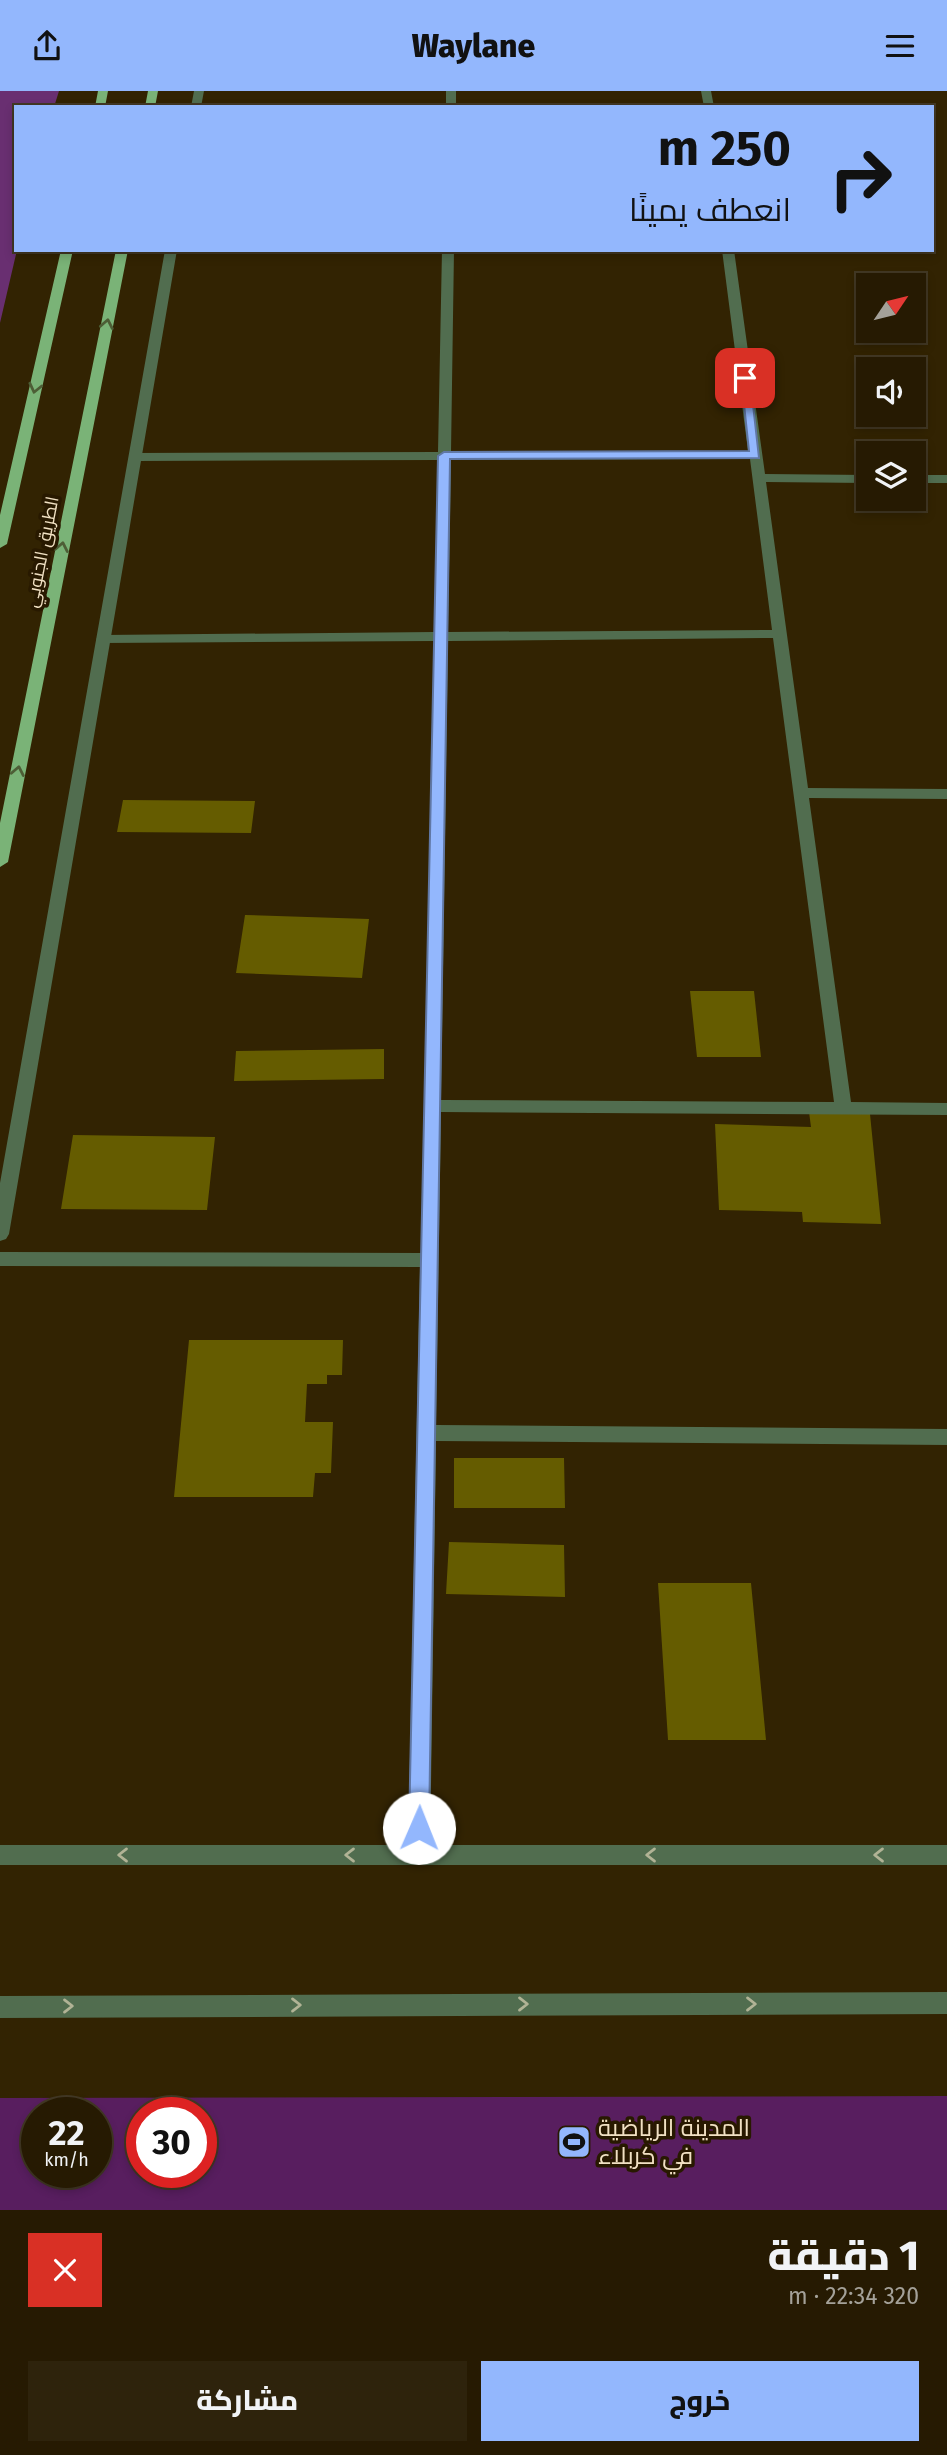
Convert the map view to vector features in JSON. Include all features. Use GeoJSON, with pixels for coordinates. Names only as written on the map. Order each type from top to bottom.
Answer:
{"type":"FeatureCollection","features":[{"type":"Feature","properties":{"kind":"main road","name":"الطريق الجنوبي"},"geometry":{"type":"LineString","coordinates":[[0,544],[67,252]]}},
{"type":"Feature","properties":{"kind":"main road","name":"الطريق الجنوبي"},"geometry":{"type":"LineString","coordinates":[[0,862],[122,252]]}},
{"type":"Feature","properties":{"kind":"street"},"geometry":{"type":"LineString","coordinates":[[0,1234],[171,252]]}},
{"type":"Feature","properties":{"kind":"street"},"geometry":{"type":"LineString","coordinates":[[419,1854],[448,252]]}},
{"type":"Feature","properties":{"kind":"street"},"geometry":{"type":"LineString","coordinates":[[728,252],[843,1108]]}},
{"type":"Feature","properties":{"kind":"street"},"geometry":{"type":"LineString","coordinates":[[135,457],[755,455]]}},
{"type":"Feature","properties":{"kind":"street"},"geometry":{"type":"LineString","coordinates":[[758,478],[856,479]]}},
{"type":"Feature","properties":{"kind":"street"},"geometry":{"type":"LineString","coordinates":[[926,479],[947,479]]}},
{"type":"Feature","properties":{"kind":"street"},"geometry":{"type":"LineString","coordinates":[[103,639],[779,634]]}},
{"type":"Feature","properties":{"kind":"street"},"geometry":{"type":"LineString","coordinates":[[801,793],[947,793]]}},
{"type":"Feature","properties":{"kind":"street"},"geometry":{"type":"LineString","coordinates":[[433,1106],[947,1109]]}},
{"type":"Feature","properties":{"kind":"street"},"geometry":{"type":"LineString","coordinates":[[0,1259],[430,1260]]}},
{"type":"Feature","properties":{"kind":"street"},"geometry":{"type":"LineString","coordinates":[[427,1433],[947,1437]]}},
{"type":"Feature","properties":{"kind":"street"},"geometry":{"type":"LineString","coordinates":[[0,1855],[947,1855]]}},
{"type":"Feature","properties":{"kind":"street"},"geometry":{"type":"LineString","coordinates":[[0,2007],[947,2003]]}},
{"type":"Feature","properties":{"kind":"shaded area"},"geometry":{"type":"Polygon","coordinates":[[[0,91],[59,91],[55,105],[14,105],[14,252],[17,252],[0,323],[0,91]]]}},
{"type":"Feature","properties":{"kind":"shaded area","name":"المدينة الرياضية في كربلاء"},"geometry":{"type":"Polygon","coordinates":[[[947,2096],[947,2210],[0,2210],[0,2098],[21,2098],[21,2188],[112,2188],[112,2098],[126,2098],[126,2188],[217,2188],[217,2098],[947,2096]]]}},
{"type":"Feature","properties":{"kind":"building"},"geometry":{"type":"Polygon","coordinates":[[[123,800],[255,801],[251,833],[117,832],[123,800]]]}},
{"type":"Feature","properties":{"kind":"building"},"geometry":{"type":"Polygon","coordinates":[[[245,915],[369,919],[362,978],[236,973],[245,915]]]}},
{"type":"Feature","properties":{"kind":"building"},"geometry":{"type":"Polygon","coordinates":[[[690,991],[754,991],[761,1057],[697,1057],[690,991]]]}},
{"type":"Feature","properties":{"kind":"building"},"geometry":{"type":"Polygon","coordinates":[[[384,1049],[384,1079],[234,1081],[236,1051],[384,1049]]]}},
{"type":"Feature","properties":{"kind":"building"},"geometry":{"type":"Polygon","coordinates":[[[809,1112],[870,1114],[881,1224],[803,1222],[802,1212],[719,1210],[715,1124],[811,1127],[809,1112]]]}},
{"type":"Feature","properties":{"kind":"building"},"geometry":{"type":"Polygon","coordinates":[[[73,1135],[215,1137],[207,1210],[61,1209],[73,1135]]]}},
{"type":"Feature","properties":{"kind":"building"},"geometry":{"type":"Polygon","coordinates":[[[189,1340],[343,1340],[342,1375],[327,1375],[327,1384],[307,1384],[305,1422],[333,1422],[331,1473],[315,1473],[313,1497],[174,1497],[189,1340]]]}},
{"type":"Feature","properties":{"kind":"building"},"geometry":{"type":"Polygon","coordinates":[[[454,1458],[564,1458],[565,1508],[454,1508],[454,1458]]]}},
{"type":"Feature","properties":{"kind":"building"},"geometry":{"type":"Polygon","coordinates":[[[449,1542],[564,1545],[565,1597],[446,1594],[449,1542]]]}},
{"type":"Feature","properties":{"kind":"building"},"geometry":{"type":"Polygon","coordinates":[[[658,1583],[751,1583],[766,1740],[668,1740],[658,1583]]]}},
{"type":"Feature","properties":{"kind":"place","name":"المدينة الرياضية في كربلاء"},"geometry":{"type":"Point","coordinates":[574,2142]}},
{"type":"Feature","properties":{"kind":"route"},"geometry":{"type":"LineString","coordinates":[[419,1828],[444,456],[755,455],[745,378]]}}]}
